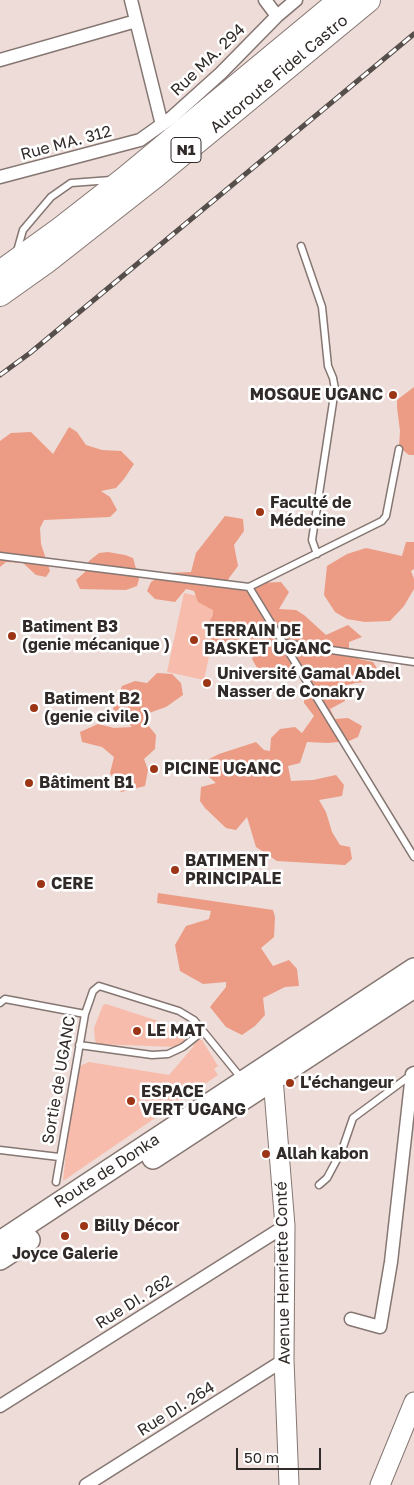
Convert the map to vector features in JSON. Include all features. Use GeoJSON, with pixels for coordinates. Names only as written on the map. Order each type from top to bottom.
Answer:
{"type":"FeatureCollection","features":[{"type":"Feature","properties":{"kind":"highway","name":"Autoroute Fidel Castro"},"geometry":{"type":"LineString","coordinates":[[6,269],[125,179],[341,0]]}},
{"type":"Feature","properties":{"kind":"highway","name":"Autoroute Fidel Castro"},"geometry":{"type":"LineString","coordinates":[[0,294],[45,262],[157,174],[368,0]]}},
{"type":"Feature","properties":{"kind":"main road","name":"Route de Donka"},"geometry":{"type":"LineString","coordinates":[[0,1259],[247,1088],[414,969]]}},
{"type":"Feature","properties":{"kind":"main road","name":"Route de Donka"},"geometry":{"type":"LineString","coordinates":[[272,1070],[414,987]]}},
{"type":"Feature","properties":{"kind":"main road","name":"Avenue Henriette Conté"},"geometry":{"type":"LineString","coordinates":[[272,1070],[285,1226],[284,1360],[289,1485]]}},
{"type":"Feature","properties":{"kind":"main road","name":"Route de Donka"},"geometry":{"type":"LineString","coordinates":[[0,1242],[247,1088]]}},
{"type":"Feature","properties":{"kind":"main road"},"geometry":{"type":"LineString","coordinates":[[380,1485],[414,1402]]}},
{"type":"Feature","properties":{"kind":"street"},"geometry":{"type":"LineString","coordinates":[[131,0],[162,125]]}},
{"type":"Feature","properties":{"kind":"street"},"geometry":{"type":"LineString","coordinates":[[265,0],[277,16]]}},
{"type":"Feature","properties":{"kind":"street","name":"Rue MA. 294"},"geometry":{"type":"LineString","coordinates":[[140,140],[162,125],[221,73],[277,16],[296,0]]}},
{"type":"Feature","properties":{"kind":"street"},"geometry":{"type":"LineString","coordinates":[[0,60],[136,21]]}},
{"type":"Feature","properties":{"kind":"street","name":"Rue MA. 312"},"geometry":{"type":"LineString","coordinates":[[0,177],[140,140]]}},
{"type":"Feature","properties":{"kind":"street"},"geometry":{"type":"LineString","coordinates":[[351,1319],[380,1327],[391,1262],[413,1074]]}},
{"type":"Feature","properties":{"kind":"street","name":"Rue DI. 262"},"geometry":{"type":"LineString","coordinates":[[0,1406],[285,1226]]}},
{"type":"Feature","properties":{"kind":"street","name":"Rue DI. 264"},"geometry":{"type":"LineString","coordinates":[[86,1485],[284,1360]]}},
{"type":"Feature","properties":{"kind":"lane"},"geometry":{"type":"LineString","coordinates":[[6,269],[23,230],[51,197],[72,183],[125,179]]}},
{"type":"Feature","properties":{"kind":"lane"},"geometry":{"type":"LineString","coordinates":[[301,246],[322,307],[328,366],[335,389],[312,540],[317,554]]}},
{"type":"Feature","properties":{"kind":"lane"},"geometry":{"type":"LineString","coordinates":[[0,556],[249,587],[382,521],[386,516],[399,449]]}},
{"type":"Feature","properties":{"kind":"lane"},"geometry":{"type":"LineString","coordinates":[[249,587],[414,857]]}},
{"type":"Feature","properties":{"kind":"lane"},"geometry":{"type":"LineString","coordinates":[[283,643],[414,662]]}},
{"type":"Feature","properties":{"kind":"lane","name":"Sortie de UGANC"},"geometry":{"type":"LineString","coordinates":[[56,1182],[85,1014],[94,991],[100,986],[179,1011],[194,1020],[203,1031]]}},
{"type":"Feature","properties":{"kind":"lane"},"geometry":{"type":"LineString","coordinates":[[0,1003],[5,999],[85,1014]]}},
{"type":"Feature","properties":{"kind":"lane"},"geometry":{"type":"LineString","coordinates":[[79,1045],[152,1055],[168,1054],[183,1048],[203,1031],[247,1088]]}},
{"type":"Feature","properties":{"kind":"lane"},"geometry":{"type":"LineString","coordinates":[[319,1185],[327,1178],[342,1150],[353,1118],[413,1074]]}},
{"type":"Feature","properties":{"kind":"lane"},"geometry":{"type":"LineString","coordinates":[[0,1150],[59,1157]]}},
{"type":"Feature","properties":{"kind":"shaded area"},"geometry":{"type":"Polygon","coordinates":[[[414,387],[414,455],[409,455],[399,447],[400,431],[397,400],[414,387]]]}},
{"type":"Feature","properties":{"kind":"shaded area"},"geometry":{"type":"Polygon","coordinates":[[[69,427],[77,432],[86,445],[102,450],[121,451],[134,464],[116,488],[101,491],[110,497],[117,510],[110,517],[44,520],[40,528],[41,544],[50,571],[46,577],[36,575],[23,563],[6,562],[0,567],[0,441],[11,433],[31,432],[53,454],[69,427]]]}},
{"type":"Feature","properties":{"kind":"shaded area"},"geometry":{"type":"Polygon","coordinates":[[[225,516],[243,519],[244,531],[234,545],[238,566],[229,578],[226,588],[241,589],[257,583],[281,582],[289,592],[279,609],[296,610],[326,635],[348,625],[362,637],[349,642],[349,650],[359,659],[373,662],[380,673],[375,681],[344,686],[345,701],[330,709],[335,719],[348,718],[362,726],[358,737],[349,741],[307,742],[300,763],[288,766],[291,781],[313,780],[336,775],[344,785],[342,796],[319,800],[326,812],[332,832],[340,845],[350,847],[352,859],[345,865],[277,861],[256,847],[247,817],[236,830],[226,828],[200,801],[201,787],[216,783],[201,770],[203,762],[219,754],[256,742],[264,750],[270,751],[271,738],[280,729],[295,727],[302,733],[314,716],[304,703],[305,686],[311,680],[309,676],[291,677],[260,673],[252,659],[258,645],[250,645],[250,629],[245,621],[238,625],[240,641],[229,653],[217,651],[207,644],[206,628],[213,615],[213,610],[198,602],[194,591],[186,589],[175,602],[155,599],[147,591],[151,582],[166,573],[191,572],[196,553],[225,516]]]}},
{"type":"Feature","properties":{"kind":"shaded area"},"geometry":{"type":"Polygon","coordinates":[[[406,542],[414,542],[414,569],[411,571],[414,579],[414,589],[404,606],[390,621],[365,622],[347,619],[335,612],[324,595],[327,566],[347,554],[366,548],[402,556],[406,542]]]}},
{"type":"Feature","properties":{"kind":"shaded area"},"geometry":{"type":"Polygon","coordinates":[[[108,552],[133,558],[139,579],[137,586],[126,590],[80,589],[76,580],[85,572],[89,561],[99,553],[108,552]]]}},
{"type":"Feature","properties":{"kind":"shaded area"},"geometry":{"type":"Polygon","coordinates":[[[184,593],[221,601],[204,680],[167,672],[184,593]]]}},
{"type":"Feature","properties":{"kind":"shaded area"},"geometry":{"type":"Polygon","coordinates":[[[157,673],[172,674],[181,683],[183,695],[166,707],[146,714],[147,724],[156,735],[155,749],[144,759],[148,770],[145,786],[121,792],[110,773],[114,757],[102,747],[82,742],[80,732],[98,724],[114,728],[132,727],[113,709],[122,686],[135,681],[147,683],[157,673]]]}},
{"type":"Feature","properties":{"kind":"shaded area"},"geometry":{"type":"Polygon","coordinates":[[[158,893],[273,910],[275,917],[274,937],[261,948],[273,966],[289,960],[297,969],[299,986],[285,987],[263,998],[265,1015],[255,1026],[242,1035],[226,1027],[210,1007],[226,987],[226,982],[203,984],[180,971],[175,945],[186,926],[209,919],[211,911],[157,903],[158,893]]]}},
{"type":"Feature","properties":{"kind":"shaded area"},"geometry":{"type":"Polygon","coordinates":[[[106,1004],[183,1029],[184,1041],[176,1047],[97,1044],[94,1028],[103,1005],[106,1004]]]}},
{"type":"Feature","properties":{"kind":"shaded area"},"geometry":{"type":"Polygon","coordinates":[[[202,1040],[218,1066],[214,1069],[218,1075],[63,1181],[76,1068],[89,1062],[169,1075],[193,1047],[195,1041],[202,1040]]]}},
{"type":"Feature","properties":{"kind":"railway"},"geometry":{"type":"LineString","coordinates":[[0,375],[30,353],[414,34]]}},
{"type":"Feature","properties":{"kind":"place","name":"MOSQUE UGANC"},"geometry":{"type":"Point","coordinates":[393,395]}},
{"type":"Feature","properties":{"kind":"place","name":"Faculté de Médecine"},"geometry":{"type":"Point","coordinates":[260,512]}},
{"type":"Feature","properties":{"kind":"place","name":"Batiment B3 (genie mécanique )"},"geometry":{"type":"Point","coordinates":[12,636]}},
{"type":"Feature","properties":{"kind":"place","name":"TERRAIN DE BASKET UGANC"},"geometry":{"type":"Point","coordinates":[194,640]}},
{"type":"Feature","properties":{"kind":"place","name":"Université Gamal Abdel Nasser de Conakry"},"geometry":{"type":"Point","coordinates":[207,683]}},
{"type":"Feature","properties":{"kind":"place","name":"Batiment B2 (genie civile )"},"geometry":{"type":"Point","coordinates":[34,708]}},
{"type":"Feature","properties":{"kind":"place","name":"PICINE UGANC"},"geometry":{"type":"Point","coordinates":[154,769]}},
{"type":"Feature","properties":{"kind":"place","name":"Bâtiment B1"},"geometry":{"type":"Point","coordinates":[29,783]}},
{"type":"Feature","properties":{"kind":"place","name":"BATIMENT PRINCIPALE"},"geometry":{"type":"Point","coordinates":[175,870]}},
{"type":"Feature","properties":{"kind":"place","name":"CERE"},"geometry":{"type":"Point","coordinates":[41,884]}},
{"type":"Feature","properties":{"kind":"place","name":"LE MAT"},"geometry":{"type":"Point","coordinates":[137,1031]}},
{"type":"Feature","properties":{"kind":"place","name":"L'échangeur"},"geometry":{"type":"Point","coordinates":[290,1083]}},
{"type":"Feature","properties":{"kind":"place","name":"ESPACE VERT UGANG"},"geometry":{"type":"Point","coordinates":[131,1101]}},
{"type":"Feature","properties":{"kind":"place","name":"Allah kabon"},"geometry":{"type":"Point","coordinates":[266,1154]}},
{"type":"Feature","properties":{"kind":"place","name":"Billy Décor"},"geometry":{"type":"Point","coordinates":[84,1226]}},
{"type":"Feature","properties":{"kind":"place","name":"Joyce Galerie"},"geometry":{"type":"Point","coordinates":[65,1236]}}]}
